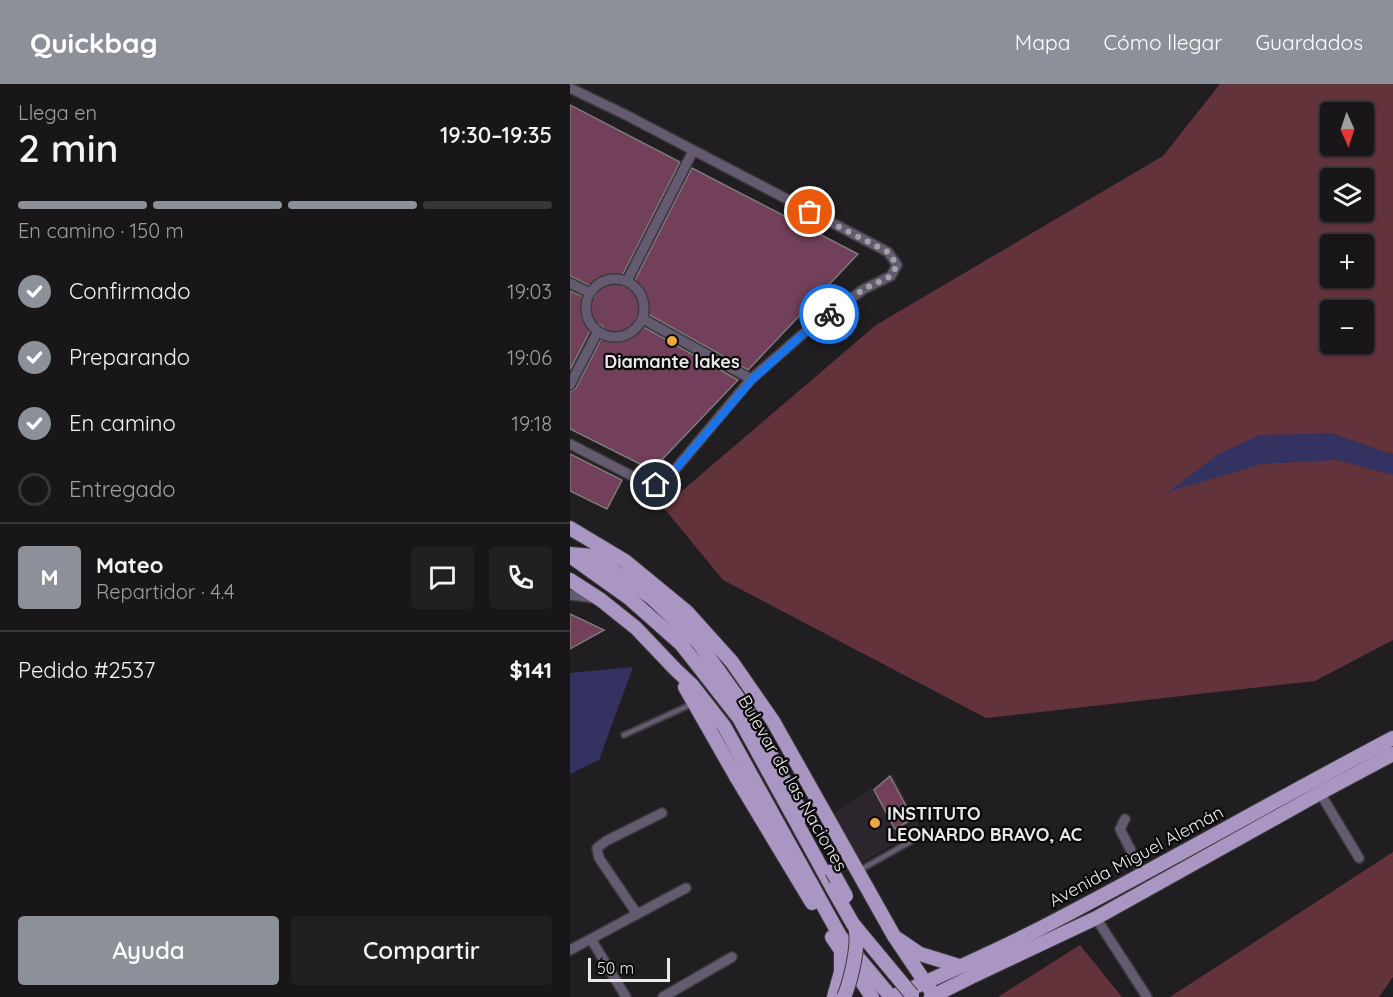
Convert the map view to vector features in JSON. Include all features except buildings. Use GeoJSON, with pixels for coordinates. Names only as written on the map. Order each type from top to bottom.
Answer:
{"type":"FeatureCollection","features":[{"type":"Feature","properties":{"kind":"main road"},"geometry":{"type":"LineString","coordinates":[[570,528],[625,561],[687,612],[732,662],[773,721],[894,936],[933,997]]}},
{"type":"Feature","properties":{"kind":"main road"},"geometry":{"type":"LineString","coordinates":[[570,555],[593,556],[652,598],[698,642],[749,713],[847,898],[857,934],[852,970],[844,997]]}},
{"type":"Feature","properties":{"kind":"main road","name":"Bulevar de las Naciones"},"geometry":{"type":"LineString","coordinates":[[570,555],[629,598],[681,644],[739,718],[853,924],[913,997]]}},
{"type":"Feature","properties":{"kind":"main road","name":"Bulevar de las Naciones"},"geometry":{"type":"LineString","coordinates":[[570,580],[601,600],[636,628],[693,685],[724,726],[840,936],[891,997]]}},
{"type":"Feature","properties":{"kind":"main road"},"geometry":{"type":"LineString","coordinates":[[675,669],[738,780],[841,952],[872,997]]}},
{"type":"Feature","properties":{"kind":"main road","name":"Avenida Miguel Alemán"},"geometry":{"type":"LineString","coordinates":[[891,997],[1038,929],[1393,738]]}},
{"type":"Feature","properties":{"kind":"main road","name":"Avenida Miguel Alemán"},"geometry":{"type":"LineString","coordinates":[[933,997],[1096,918],[1393,754]]}},
{"type":"Feature","properties":{"kind":"main road"},"geometry":{"type":"LineString","coordinates":[[894,936],[920,954],[959,966]]}},
{"type":"Feature","properties":{"kind":"main road"},"geometry":{"type":"LineString","coordinates":[[834,997],[841,972],[841,952]]}},
{"type":"Feature","properties":{"kind":"main road"},"geometry":{"type":"LineString","coordinates":[[954,997],[956,991],[971,977]]}},
{"type":"Feature","properties":{"kind":"street"},"geometry":{"type":"LineString","coordinates":[[570,88],[888,252],[897,265],[891,276],[864,289],[812,326],[752,380],[668,478],[656,485],[640,480],[570,444]]}},
{"type":"Feature","properties":{"kind":"street"},"geometry":{"type":"LineString","coordinates":[[627,281],[693,151]]}},
{"type":"Feature","properties":{"kind":"street"},"geometry":{"type":"LineString","coordinates":[[613,278],[627,281],[634,285],[643,297],[645,311],[643,319],[635,330],[623,336],[610,336],[598,331],[588,318],[586,310],[590,293],[599,283],[613,278]]}},
{"type":"Feature","properties":{"kind":"street"},"geometry":{"type":"LineString","coordinates":[[570,283],[590,293]]}},
{"type":"Feature","properties":{"kind":"street"},"geometry":{"type":"LineString","coordinates":[[643,319],[752,380]]}},
{"type":"Feature","properties":{"kind":"street"},"geometry":{"type":"LineString","coordinates":[[570,385],[598,331]]}},
{"type":"Feature","properties":{"kind":"street"},"geometry":{"type":"LineString","coordinates":[[570,595],[601,600]]}},
{"type":"Feature","properties":{"kind":"street"},"geometry":{"type":"LineString","coordinates":[[1320,793],[1359,858]]}},
{"type":"Feature","properties":{"kind":"street"},"geometry":{"type":"LineString","coordinates":[[637,914],[599,858],[597,848],[606,841],[662,813]]}},
{"type":"Feature","properties":{"kind":"street"},"geometry":{"type":"LineString","coordinates":[[1125,819],[1120,829],[1143,874]]}},
{"type":"Feature","properties":{"kind":"street"},"geometry":{"type":"LineString","coordinates":[[570,950],[686,888]]}},
{"type":"Feature","properties":{"kind":"street"},"geometry":{"type":"LineString","coordinates":[[1096,918],[1147,997]]}},
{"type":"Feature","properties":{"kind":"street"},"geometry":{"type":"LineString","coordinates":[[591,939],[626,997]]}},
{"type":"Feature","properties":{"kind":"street"},"geometry":{"type":"LineString","coordinates":[[663,997],[732,957]]}},
{"type":"Feature","properties":{"kind":"lane"},"geometry":{"type":"LineString","coordinates":[[624,735],[694,703]]}},
{"type":"Feature","properties":{"kind":"lane"},"geometry":{"type":"LineString","coordinates":[[857,871],[929,831]]}},
{"type":"Feature","properties":{"kind":"shaded area"},"geometry":{"type":"Polygon","coordinates":[[[1220,84],[1393,84],[1393,640],[1315,681],[986,718],[723,580],[663,507],[876,325],[1163,156],[1220,84]]]}},
{"type":"Feature","properties":{"kind":"shaded area"},"geometry":{"type":"Polygon","coordinates":[[[1332,433],[1393,453],[1393,475],[1337,460],[1262,464],[1168,492],[1217,455],[1259,435],[1332,433]]]}},
{"type":"Feature","properties":{"kind":"shaded area"},"geometry":{"type":"Polygon","coordinates":[[[633,667],[599,760],[570,774],[570,673],[633,667]]]}},
{"type":"Feature","properties":{"kind":"shaded area","name":"INSTITUTO LEONARDO BRAVO, AC"},"geometry":{"type":"Polygon","coordinates":[[[893,774],[920,828],[860,864],[828,818],[893,774]]]}},
{"type":"Feature","properties":{"kind":"shaded area"},"geometry":{"type":"Polygon","coordinates":[[[1393,852],[1393,977],[1379,997],[1170,997],[1393,852]]]}},
{"type":"Feature","properties":{"kind":"shaded area"},"geometry":{"type":"Polygon","coordinates":[[[1080,945],[1122,997],[998,997],[1080,945]]]}},
{"type":"Feature","properties":{"kind":"way so far"},"geometry":{"type":"LineString","coordinates":[[810,212],[888,252],[897,265],[891,276],[864,289],[829,314]]}},
{"type":"Feature","properties":{"kind":"place","name":"Diamante lakes"},"geometry":{"type":"Point","coordinates":[672,341]}},
{"type":"Feature","properties":{"kind":"place","name":"INSTITUTO LEONARDO BRAVO, AC"},"geometry":{"type":"Point","coordinates":[875,823]}},
{"type":"Feature","properties":{"kind":"route"},"geometry":{"type":"LineString","coordinates":[[656,485],[668,478],[752,380],[812,326],[829,314]]}}]}
